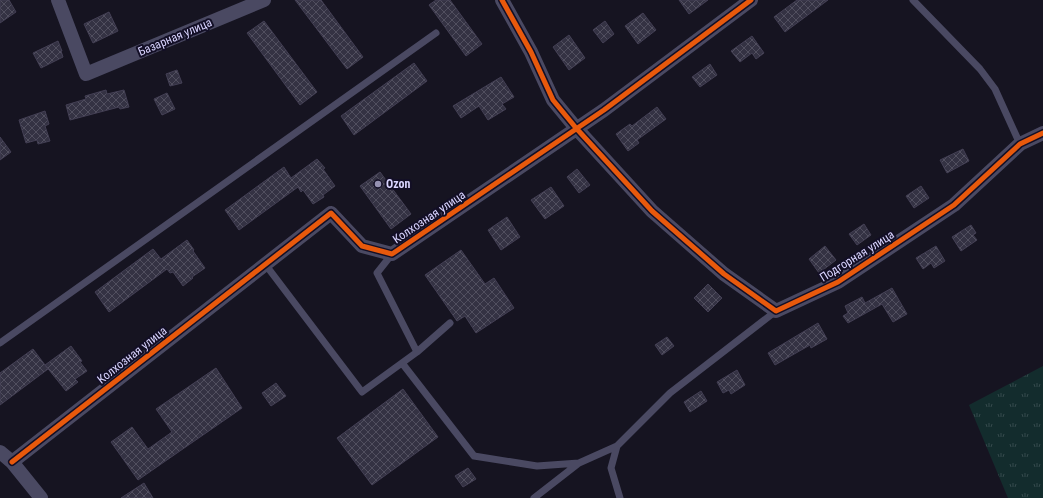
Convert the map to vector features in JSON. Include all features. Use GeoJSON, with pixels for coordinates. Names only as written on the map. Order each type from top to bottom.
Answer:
{"type":"FeatureCollection","features":[{"type":"Feature","properties":{"kind":"street","name":"Базарная улица"},"geometry":{"type":"LineString","coordinates":[[58,0],[86,74],[264,0]]}},
{"type":"Feature","properties":{"kind":"street"},"geometry":{"type":"LineString","coordinates":[[502,0],[531,52],[553,100],[576,128],[652,211],[724,274],[776,310]]}},
{"type":"Feature","properties":{"kind":"street","name":"Колхозная улица"},"geometry":{"type":"LineString","coordinates":[[12,462],[331,213],[362,246],[392,254],[604,110],[751,0]]}},
{"type":"Feature","properties":{"kind":"street","name":"Подгорная улица"},"geometry":{"type":"LineString","coordinates":[[776,310],[838,282],[954,205],[1020,144],[1043,133]]}},
{"type":"Feature","properties":{"kind":"street"},"geometry":{"type":"LineString","coordinates":[[0,452],[12,462],[41,498]]}},
{"type":"Feature","properties":{"kind":"lane"},"geometry":{"type":"LineString","coordinates":[[913,0],[980,69],[995,89],[1020,144]]}},
{"type":"Feature","properties":{"kind":"lane"},"geometry":{"type":"LineString","coordinates":[[0,343],[436,33]]}},
{"type":"Feature","properties":{"kind":"lane"},"geometry":{"type":"LineString","coordinates":[[392,254],[377,273],[417,352]]}},
{"type":"Feature","properties":{"kind":"lane"},"geometry":{"type":"LineString","coordinates":[[266,264],[362,392],[417,352],[450,323]]}},
{"type":"Feature","properties":{"kind":"lane"},"geometry":{"type":"LineString","coordinates":[[534,498],[579,463],[617,446],[670,394],[776,310]]}},
{"type":"Feature","properties":{"kind":"lane"},"geometry":{"type":"LineString","coordinates":[[402,363],[474,456],[537,466],[579,463]]}},
{"type":"Feature","properties":{"kind":"lane"},"geometry":{"type":"LineString","coordinates":[[617,446],[611,468],[620,498]]}},
{"type":"Feature","properties":{"kind":"green space"},"geometry":{"type":"Polygon","coordinates":[[[1043,366],[1043,498],[1008,498],[969,405],[1043,366]]]}},
{"type":"Feature","properties":{"kind":"building"},"geometry":{"type":"Polygon","coordinates":[[[0,0],[9,0],[16,12],[0,23],[0,0]]]}},
{"type":"Feature","properties":{"kind":"building"},"geometry":{"type":"Polygon","coordinates":[[[295,0],[321,0],[363,57],[347,69],[295,0]]]}},
{"type":"Feature","properties":{"kind":"building"},"geometry":{"type":"Polygon","coordinates":[[[436,0],[450,0],[482,44],[466,56],[429,5],[436,0]]]}},
{"type":"Feature","properties":{"kind":"building"},"geometry":{"type":"Polygon","coordinates":[[[679,0],[708,0],[689,14],[679,0]]]}},
{"type":"Feature","properties":{"kind":"building"},"geometry":{"type":"Polygon","coordinates":[[[797,0],[828,0],[785,32],[774,17],[797,0]]]}},
{"type":"Feature","properties":{"kind":"building"},"geometry":{"type":"Polygon","coordinates":[[[109,12],[118,31],[93,43],[84,24],[109,12]]]}},
{"type":"Feature","properties":{"kind":"building"},"geometry":{"type":"Polygon","coordinates":[[[643,13],[656,30],[638,44],[625,26],[643,13]]]}},
{"type":"Feature","properties":{"kind":"building"},"geometry":{"type":"Polygon","coordinates":[[[264,21],[317,92],[300,105],[247,33],[264,21]]]}},
{"type":"Feature","properties":{"kind":"building"},"geometry":{"type":"Polygon","coordinates":[[[605,21],[614,34],[603,43],[593,30],[605,21]]]}},
{"type":"Feature","properties":{"kind":"building"},"geometry":{"type":"Polygon","coordinates":[[[569,35],[585,58],[569,70],[553,47],[569,35]]]}},
{"type":"Feature","properties":{"kind":"building"},"geometry":{"type":"Polygon","coordinates":[[[752,36],[764,53],[756,59],[752,53],[740,62],[731,51],[752,36]]]}},
{"type":"Feature","properties":{"kind":"building"},"geometry":{"type":"Polygon","coordinates":[[[58,41],[63,57],[41,68],[33,53],[58,41]]]}},
{"type":"Feature","properties":{"kind":"building"},"geometry":{"type":"Polygon","coordinates":[[[414,63],[427,81],[354,135],[341,116],[414,63]]]}},
{"type":"Feature","properties":{"kind":"building"},"geometry":{"type":"Polygon","coordinates":[[[710,64],[717,75],[700,87],[692,77],[710,64]]]}},
{"type":"Feature","properties":{"kind":"building"},"geometry":{"type":"Polygon","coordinates":[[[177,70],[182,83],[170,86],[166,74],[177,70]]]}},
{"type":"Feature","properties":{"kind":"building"},"geometry":{"type":"Polygon","coordinates":[[[501,77],[514,97],[502,104],[506,109],[488,120],[479,106],[461,118],[453,106],[501,77]]]}},
{"type":"Feature","properties":{"kind":"building"},"geometry":{"type":"Polygon","coordinates":[[[106,90],[107,94],[124,90],[129,107],[120,109],[119,107],[70,120],[66,105],[86,99],[85,96],[106,90]]]}},
{"type":"Feature","properties":{"kind":"building"},"geometry":{"type":"Polygon","coordinates":[[[167,93],[175,109],[162,115],[154,99],[167,93]]]}},
{"type":"Feature","properties":{"kind":"building"},"geometry":{"type":"Polygon","coordinates":[[[657,107],[666,119],[637,140],[639,143],[628,151],[616,134],[630,124],[632,126],[657,107]]]}},
{"type":"Feature","properties":{"kind":"building"},"geometry":{"type":"Polygon","coordinates":[[[45,111],[49,124],[45,126],[50,141],[38,144],[37,140],[26,143],[19,120],[45,111]]]}},
{"type":"Feature","properties":{"kind":"building"},"geometry":{"type":"Polygon","coordinates":[[[0,137],[11,152],[0,160],[0,137]]]}},
{"type":"Feature","properties":{"kind":"building"},"geometry":{"type":"Polygon","coordinates":[[[963,149],[969,161],[947,173],[940,160],[963,149]]]}},
{"type":"Feature","properties":{"kind":"building"},"geometry":{"type":"Polygon","coordinates":[[[317,159],[325,168],[323,169],[335,186],[323,195],[324,197],[313,204],[303,190],[301,192],[298,187],[239,230],[225,210],[284,167],[291,178],[317,159]]]}},
{"type":"Feature","properties":{"kind":"building"},"geometry":{"type":"Polygon","coordinates":[[[577,169],[590,185],[579,193],[567,177],[577,169]]]}},
{"type":"Feature","properties":{"kind":"building"},"geometry":{"type":"Polygon","coordinates":[[[380,172],[411,214],[391,229],[360,186],[380,172]]]}},
{"type":"Feature","properties":{"kind":"building"},"geometry":{"type":"Polygon","coordinates":[[[921,186],[929,198],[914,208],[906,196],[921,186]]]}},
{"type":"Feature","properties":{"kind":"building"},"geometry":{"type":"Polygon","coordinates":[[[551,187],[564,206],[545,219],[531,200],[551,187]]]}},
{"type":"Feature","properties":{"kind":"building"},"geometry":{"type":"Polygon","coordinates":[[[507,217],[520,237],[501,250],[488,230],[507,217]]]}},
{"type":"Feature","properties":{"kind":"building"},"geometry":{"type":"Polygon","coordinates":[[[864,224],[871,235],[857,245],[849,234],[864,224]]]}},
{"type":"Feature","properties":{"kind":"building"},"geometry":{"type":"Polygon","coordinates":[[[971,225],[976,233],[973,235],[977,240],[961,251],[952,237],[971,225]]]}},
{"type":"Feature","properties":{"kind":"building"},"geometry":{"type":"Polygon","coordinates":[[[187,240],[205,268],[192,277],[193,278],[183,286],[173,272],[170,273],[167,269],[109,312],[95,292],[153,249],[161,259],[187,240]]]}},
{"type":"Feature","properties":{"kind":"building"},"geometry":{"type":"Polygon","coordinates":[[[825,246],[836,260],[819,273],[809,259],[825,246]]]}},
{"type":"Feature","properties":{"kind":"building"},"geometry":{"type":"Polygon","coordinates":[[[936,246],[945,261],[934,268],[931,263],[923,269],[916,258],[936,246]]]}},
{"type":"Feature","properties":{"kind":"building"},"geometry":{"type":"Polygon","coordinates":[[[461,250],[485,284],[494,278],[514,308],[476,333],[465,316],[457,321],[425,275],[461,250]]]}},
{"type":"Feature","properties":{"kind":"building"},"geometry":{"type":"Polygon","coordinates":[[[708,284],[722,298],[708,312],[694,298],[708,284]]]}},
{"type":"Feature","properties":{"kind":"building"},"geometry":{"type":"Polygon","coordinates":[[[892,288],[907,314],[893,322],[882,304],[848,323],[843,316],[848,313],[845,306],[862,297],[865,303],[892,288]]]}},
{"type":"Feature","properties":{"kind":"building"},"geometry":{"type":"Polygon","coordinates":[[[818,323],[827,339],[811,348],[810,345],[775,365],[768,353],[818,323]]]}},
{"type":"Feature","properties":{"kind":"building"},"geometry":{"type":"Polygon","coordinates":[[[667,337],[674,346],[662,355],[655,345],[667,337]]]}},
{"type":"Feature","properties":{"kind":"building"},"geometry":{"type":"Polygon","coordinates":[[[71,346],[87,371],[75,379],[78,382],[66,391],[45,365],[71,346]]]}},
{"type":"Feature","properties":{"kind":"building"},"geometry":{"type":"Polygon","coordinates":[[[33,349],[48,369],[0,405],[0,373],[33,349]]]}},
{"type":"Feature","properties":{"kind":"building"},"geometry":{"type":"Polygon","coordinates":[[[216,368],[242,408],[138,480],[111,442],[132,427],[148,449],[172,432],[156,409],[216,368]]]}},
{"type":"Feature","properties":{"kind":"building"},"geometry":{"type":"Polygon","coordinates":[[[737,370],[745,385],[731,394],[729,390],[723,393],[717,382],[737,370]]]}},
{"type":"Feature","properties":{"kind":"building"},"geometry":{"type":"Polygon","coordinates":[[[276,383],[286,396],[271,406],[262,393],[276,383]]]}},
{"type":"Feature","properties":{"kind":"building"},"geometry":{"type":"Polygon","coordinates":[[[403,389],[438,437],[372,485],[337,438],[403,389]]]}},
{"type":"Feature","properties":{"kind":"building"},"geometry":{"type":"Polygon","coordinates":[[[701,391],[707,401],[690,412],[684,402],[701,391]]]}},
{"type":"Feature","properties":{"kind":"building"},"geometry":{"type":"Polygon","coordinates":[[[468,468],[476,479],[463,487],[455,476],[468,468]]]}},
{"type":"Feature","properties":{"kind":"building"},"geometry":{"type":"Polygon","coordinates":[[[144,483],[153,498],[121,498],[144,483]]]}},
{"type":"Feature","properties":{"kind":"cycle path"},"geometry":{"type":"LineString","coordinates":[[502,0],[531,52],[553,100],[576,128],[652,211],[724,274],[776,311],[838,282],[954,205],[1020,144],[1043,133]]}},
{"type":"Feature","properties":{"kind":"cycle path"},"geometry":{"type":"LineString","coordinates":[[12,462],[331,213],[362,246],[392,254],[604,110],[751,0]]}},
{"type":"Feature","properties":{"kind":"place","name":"Ozon"},"geometry":{"type":"Point","coordinates":[378,184]}}]}
